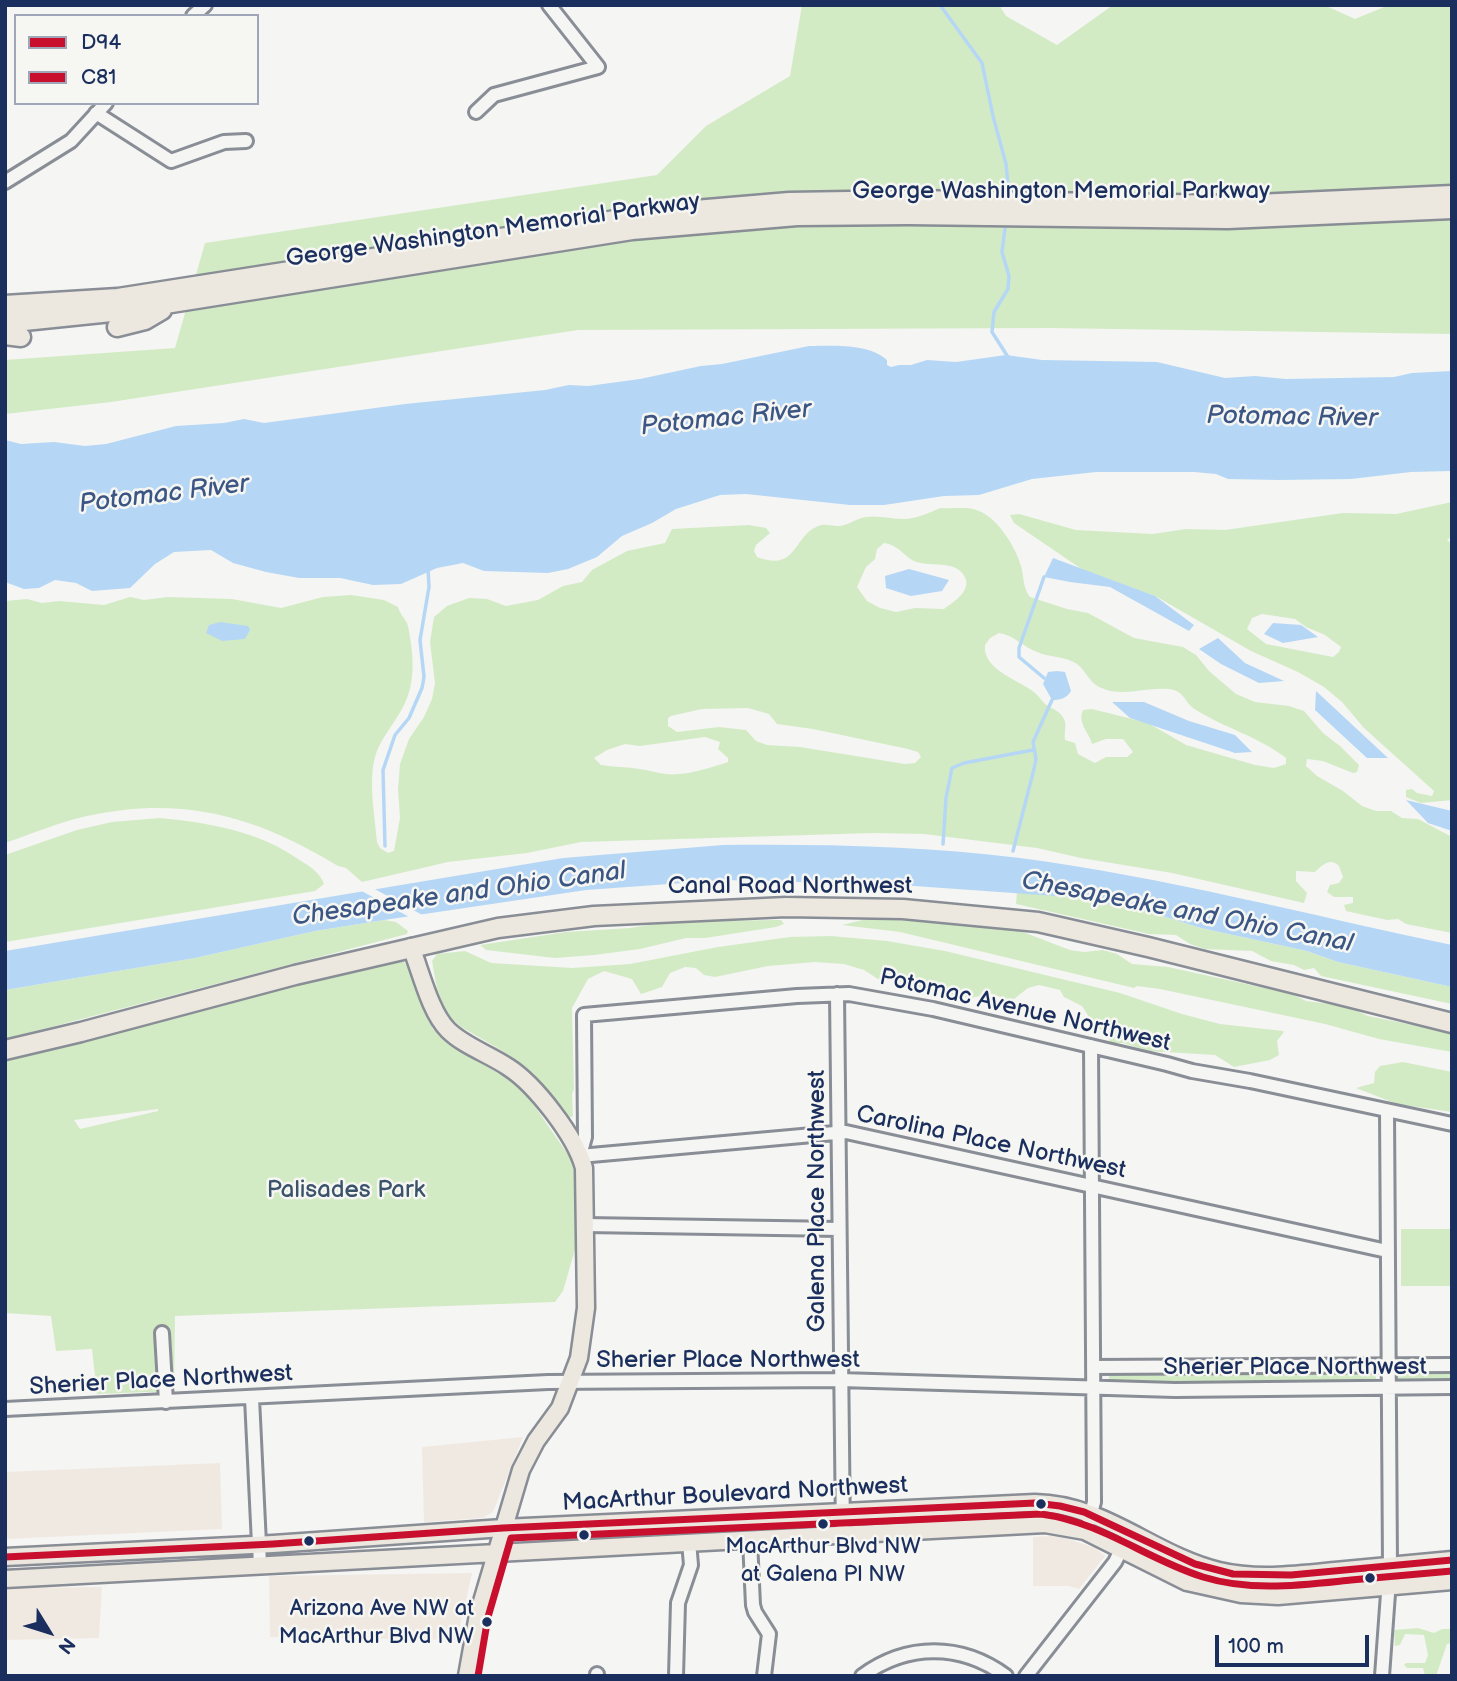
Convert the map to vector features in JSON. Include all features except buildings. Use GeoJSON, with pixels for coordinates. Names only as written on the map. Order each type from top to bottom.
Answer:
{"type":"FeatureCollection","features":[{"type":"Feature","properties":{"kind":"highway","name":"George Washington Memorial Parkway"},"geometry":{"type":"LineString","coordinates":[[5,304],[118,298],[660,213],[789,202],[1107,210],[1452,195]]}},
{"type":"Feature","properties":{"kind":"highway","name":"George Washington Memorial Parkway"},"geometry":{"type":"LineString","coordinates":[[5,323],[121,311],[632,230],[909,207]]}},
{"type":"Feature","properties":{"kind":"highway","name":"George Washington Memorial Parkway"},"geometry":{"type":"LineString","coordinates":[[1107,210],[1228,219],[1452,209]]}},
{"type":"Feature","properties":{"kind":"highway"},"geometry":{"type":"LineString","coordinates":[[117,327],[145,320],[173,303]]}},
{"type":"Feature","properties":{"kind":"highway","name":"Canal Road Northwest"},"geometry":{"type":"LineString","coordinates":[[5,1050],[411,947],[498,928],[594,916],[761,908],[902,909],[1002,917],[1075,930],[1452,1023]]}},
{"type":"Feature","properties":{"kind":"main road"},"geometry":{"type":"LineString","coordinates":[[411,947],[436,1012],[447,1029],[529,1083],[567,1134],[584,1168],[585,1328],[571,1382],[558,1411],[527,1458],[503,1528],[478,1615],[467,1676]]}},
{"type":"Feature","properties":{"kind":"main road","name":"MacArthur Boulevard Northwest"},"geometry":{"type":"LineString","coordinates":[[5,1557],[259,1545],[503,1528],[1035,1503],[1065,1505],[1092,1513],[1194,1563],[1244,1575],[1277,1576],[1452,1560]]}},
{"type":"Feature","properties":{"kind":"main road","name":"MacArthur Boulevard Northwest"},"geometry":{"type":"LineString","coordinates":[[5,1579],[1055,1524],[1085,1531],[1187,1582],[1241,1594],[1278,1596],[1452,1581]]}},
{"type":"Feature","properties":{"kind":"street"},"geometry":{"type":"LineString","coordinates":[[476,112],[494,95],[598,67],[549,5]]}},
{"type":"Feature","properties":{"kind":"street"},"geometry":{"type":"LineString","coordinates":[[5,182],[71,141],[104,105]]}},
{"type":"Feature","properties":{"kind":"street"},"geometry":{"type":"LineString","coordinates":[[96,113],[171,161],[224,142],[246,141]]}},
{"type":"Feature","properties":{"kind":"street","name":"Potomac Avenue Northwest"},"geometry":{"type":"LineString","coordinates":[[580,1156],[585,1137],[584,1016],[837,994],[907,1003],[1192,1072],[1250,1081],[1452,1124]]}},
{"type":"Feature","properties":{"kind":"street","name":"Galena Place Northwest"},"geometry":{"type":"LineString","coordinates":[[837,994],[843,1535]]}},
{"type":"Feature","properties":{"kind":"street"},"geometry":{"type":"LineString","coordinates":[[1085,1531],[1092,1513],[1091,1046]]}},
{"type":"Feature","properties":{"kind":"street"},"geometry":{"type":"LineString","coordinates":[[1382,1676],[1390,1566],[1387,1111]]}},
{"type":"Feature","properties":{"kind":"street","name":"Carolina Place Northwest"},"geometry":{"type":"LineString","coordinates":[[580,1156],[838,1131],[853,1132],[1387,1251]]}},
{"type":"Feature","properties":{"kind":"street"},"geometry":{"type":"LineString","coordinates":[[585,1225],[839,1229]]}},
{"type":"Feature","properties":{"kind":"street"},"geometry":{"type":"LineString","coordinates":[[162,1333],[166,1402]]}},
{"type":"Feature","properties":{"kind":"street","name":"Sherier Place Northwest"},"geometry":{"type":"LineString","coordinates":[[1093,1367],[1452,1365]]}},
{"type":"Feature","properties":{"kind":"street","name":"Sherier Place Northwest"},"geometry":{"type":"LineString","coordinates":[[5,1409],[571,1382],[840,1380],[1093,1389],[1452,1387]]}},
{"type":"Feature","properties":{"kind":"street"},"geometry":{"type":"LineString","coordinates":[[252,1398],[260,1565]]}},
{"type":"Feature","properties":{"kind":"street"},"geometry":{"type":"LineString","coordinates":[[1026,1676],[1109,1570],[1130,1532]]}},
{"type":"Feature","properties":{"kind":"street","name":"MacArthur Boulevard Northwest"},"geometry":{"type":"LineString","coordinates":[[750,1539],[753,1605],[769,1634],[764,1676]]}},
{"type":"Feature","properties":{"kind":"street"},"geometry":{"type":"LineString","coordinates":[[676,1676],[678,1603],[691,1564],[689,1542]]}},
{"type":"Feature","properties":{"kind":"street"},"geometry":{"type":"LineString","coordinates":[[862,1676],[898,1656],[934,1650],[967,1655],[1006,1676]]}},
{"type":"Feature","properties":{"kind":"shaded area"},"geometry":{"type":"Polygon","coordinates":[[[523,1437],[493,1512],[482,1518],[424,1522],[422,1447],[523,1437]]]}},
{"type":"Feature","properties":{"kind":"shaded area"},"geometry":{"type":"Polygon","coordinates":[[[220,1463],[222,1529],[5,1539],[5,1472],[220,1463]]]}},
{"type":"Feature","properties":{"kind":"shaded area"},"geometry":{"type":"Polygon","coordinates":[[[1051,1536],[1095,1548],[1105,1556],[1079,1589],[1069,1586],[1033,1586],[1033,1537],[1051,1536]]]}},
{"type":"Feature","properties":{"kind":"shaded area"},"geometry":{"type":"Polygon","coordinates":[[[472,1573],[457,1640],[270,1637],[269,1576],[472,1573]]]}},
{"type":"Feature","properties":{"kind":"shaded area"},"geometry":{"type":"Polygon","coordinates":[[[102,1587],[99,1638],[5,1640],[5,1588],[102,1587]]]}},
{"type":"Feature","properties":{"kind":"green space"},"geometry":{"type":"Polygon","coordinates":[[[802,5],[999,5],[1006,16],[1057,45],[1113,5],[1324,5],[1355,19],[1389,5],[1452,5],[1452,334],[1049,328],[578,330],[111,402],[5,414],[5,360],[175,348],[205,243],[657,175],[706,126],[790,76],[802,5]]]}},
{"type":"Feature","properties":{"kind":"green space"},"geometry":{"type":"Polygon","coordinates":[[[1452,502],[1452,536],[1447,540],[1452,544],[1452,800],[1421,803],[1406,797],[1406,790],[1412,789],[1417,793],[1432,796],[1434,791],[1364,728],[1342,702],[1324,687],[1251,651],[1157,597],[1083,570],[1014,523],[1010,515],[1019,514],[1076,530],[1153,534],[1186,529],[1225,530],[1343,513],[1396,514],[1452,502]],[[1262,614],[1252,618],[1247,629],[1266,644],[1333,657],[1339,652],[1341,647],[1325,635],[1295,619],[1262,614]]]}},
{"type":"Feature","properties":{"kind":"green space"},"geometry":{"type":"Polygon","coordinates":[[[941,508],[971,509],[993,520],[1015,551],[1030,597],[1088,613],[1134,638],[1183,647],[1196,655],[1209,671],[1236,694],[1255,702],[1289,706],[1304,711],[1323,733],[1359,765],[1357,772],[1353,773],[1323,761],[1307,759],[1306,766],[1317,776],[1362,806],[1376,811],[1391,811],[1402,818],[1418,819],[1452,837],[1452,933],[1406,924],[1398,919],[1387,920],[1346,911],[1344,905],[1353,903],[1353,897],[1334,897],[1327,892],[1330,885],[1339,883],[1343,877],[1339,866],[1332,862],[1315,872],[1296,871],[1296,881],[1307,893],[1304,903],[1172,873],[1037,848],[924,834],[873,833],[581,842],[527,853],[448,862],[362,882],[346,868],[278,834],[218,814],[187,809],[122,810],[87,816],[5,843],[5,601],[27,599],[42,603],[59,601],[104,605],[130,597],[144,600],[168,597],[232,599],[281,608],[323,597],[351,595],[384,600],[398,607],[407,624],[410,638],[413,660],[411,682],[405,703],[377,751],[372,772],[377,842],[380,848],[388,853],[394,851],[400,818],[400,764],[409,739],[432,699],[435,683],[430,642],[434,617],[447,606],[469,598],[487,599],[506,606],[538,600],[563,586],[582,582],[592,570],[627,551],[665,543],[672,529],[749,525],[766,528],[770,533],[756,545],[754,551],[757,557],[780,560],[787,557],[810,531],[821,525],[840,526],[871,517],[909,519],[941,508]],[[884,543],[877,549],[875,559],[866,567],[857,587],[867,601],[880,608],[896,612],[915,608],[944,609],[965,589],[966,580],[957,568],[912,560],[889,544],[884,543]],[[999,633],[985,645],[989,661],[1003,674],[1028,688],[1061,714],[1065,721],[1065,740],[1075,743],[1078,754],[1095,763],[1106,757],[1127,757],[1133,752],[1123,739],[1106,739],[1092,744],[1082,723],[1083,710],[1092,709],[1148,723],[1186,745],[1255,765],[1274,768],[1286,764],[1286,758],[1276,751],[1196,710],[1174,690],[1107,690],[1096,685],[1072,661],[1037,652],[1004,634],[999,633]],[[748,708],[702,709],[671,716],[668,718],[668,726],[677,732],[719,727],[746,730],[756,741],[767,745],[800,747],[905,764],[915,763],[921,757],[918,752],[908,749],[777,724],[769,714],[748,708]],[[705,737],[640,746],[625,744],[594,758],[601,765],[669,774],[691,772],[728,762],[728,758],[718,749],[720,742],[705,737]]]}},
{"type":"Feature","properties":{"kind":"green space"},"geometry":{"type":"Polygon","coordinates":[[[160,818],[234,830],[268,842],[312,868],[324,884],[315,891],[5,942],[5,855],[77,830],[112,822],[160,818]]]}},
{"type":"Feature","properties":{"kind":"green space"},"geometry":{"type":"Polygon","coordinates":[[[1017,892],[1070,897],[1153,913],[1201,928],[1307,951],[1338,962],[1452,987],[1452,1004],[1321,976],[1314,968],[1304,970],[1294,965],[1271,961],[1252,951],[1205,949],[1176,935],[1149,934],[1016,904],[1017,892]]]}},
{"type":"Feature","properties":{"kind":"green space"},"geometry":{"type":"Polygon","coordinates":[[[871,918],[999,927],[1023,932],[1070,950],[1103,950],[1117,954],[1132,964],[1168,967],[1292,994],[1306,1001],[1346,1006],[1368,1016],[1452,1033],[1452,1052],[1379,1039],[1325,1024],[1160,989],[1137,986],[1134,988],[900,932],[842,925],[871,918]]]}},
{"type":"Feature","properties":{"kind":"green space"},"geometry":{"type":"Polygon","coordinates":[[[384,920],[396,922],[408,931],[407,934],[5,1039],[5,990],[195,958],[315,931],[384,920]]]}},
{"type":"Feature","properties":{"kind":"green space"},"geometry":{"type":"Polygon","coordinates":[[[781,920],[784,924],[776,927],[705,938],[686,938],[640,949],[594,955],[555,958],[486,950],[480,945],[566,932],[630,928],[669,922],[781,920]]]}},
{"type":"Feature","properties":{"kind":"green space"},"geometry":{"type":"Polygon","coordinates":[[[831,936],[887,941],[945,951],[1120,993],[1220,1024],[1283,1031],[1277,1041],[1279,1055],[1270,1060],[1234,1067],[1215,1055],[1148,1051],[1123,1043],[1111,1043],[1082,1006],[1064,997],[1060,990],[1039,985],[1028,988],[1014,999],[992,994],[970,998],[938,993],[903,982],[878,979],[864,970],[844,964],[815,962],[768,966],[715,977],[704,975],[696,968],[685,967],[670,973],[662,987],[641,994],[632,979],[604,971],[588,979],[572,1008],[574,1089],[573,1116],[568,1119],[534,1074],[501,1050],[461,1027],[447,1014],[437,989],[432,961],[437,954],[465,951],[491,963],[572,968],[630,964],[718,947],[790,937],[831,936]]]}},
{"type":"Feature","properties":{"kind":"green space","name":"Palisades Park"},"geometry":{"type":"Polygon","coordinates":[[[403,961],[409,968],[433,1029],[456,1049],[509,1079],[527,1095],[569,1156],[576,1176],[576,1246],[563,1291],[555,1302],[175,1316],[174,1391],[97,1394],[92,1349],[56,1351],[51,1316],[5,1313],[5,1057],[403,961]],[[158,1109],[74,1120],[80,1129],[158,1109]]]}},
{"type":"Feature","properties":{"kind":"green space"},"geometry":{"type":"Polygon","coordinates":[[[1403,1062],[1452,1072],[1452,1112],[1397,1104],[1356,1088],[1374,1083],[1375,1072],[1380,1066],[1403,1062]]]}},
{"type":"Feature","properties":{"kind":"green space"},"geometry":{"type":"Polygon","coordinates":[[[1401,1229],[1452,1229],[1452,1286],[1401,1286],[1401,1229]]]}},
{"type":"Feature","properties":{"kind":"green space"},"geometry":{"type":"Polygon","coordinates":[[[1452,1369],[1452,1384],[1399,1383],[1395,1379],[1400,1370],[1452,1369]]]}},
{"type":"Feature","properties":{"kind":"green space"},"geometry":{"type":"Polygon","coordinates":[[[1376,1370],[1376,1384],[1109,1386],[1109,1372],[1376,1370]]]}},
{"type":"Feature","properties":{"kind":"green space"},"geometry":{"type":"Polygon","coordinates":[[[1418,1628],[1434,1633],[1442,1629],[1452,1629],[1452,1643],[1447,1644],[1436,1676],[1425,1676],[1423,1668],[1407,1668],[1404,1665],[1425,1663],[1428,1655],[1424,1635],[1405,1634],[1400,1645],[1395,1646],[1394,1630],[1418,1628]]]}},
{"type":"Feature","properties":{"kind":"water","name":"Potomac River"},"geometry":{"type":"Polygon","coordinates":[[[809,346],[860,348],[879,355],[887,360],[887,365],[891,367],[927,360],[956,362],[1006,355],[1042,360],[1157,362],[1225,378],[1394,377],[1412,373],[1452,371],[1452,471],[1411,472],[1351,479],[1279,480],[1228,479],[1216,474],[1194,472],[1096,472],[1032,479],[979,495],[944,496],[884,505],[850,505],[746,494],[720,495],[676,509],[622,536],[597,557],[568,569],[548,573],[484,571],[463,563],[437,568],[401,584],[373,585],[340,578],[299,578],[266,572],[233,563],[211,550],[174,552],[155,564],[130,588],[92,591],[76,583],[55,580],[39,588],[24,589],[5,582],[5,440],[21,444],[106,444],[176,426],[244,419],[264,423],[405,404],[640,379],[809,346]]]}},
{"type":"Feature","properties":{"kind":"water"},"geometry":{"type":"Polygon","coordinates":[[[1053,558],[1155,596],[1194,625],[1189,631],[1110,587],[1044,577],[1053,558]]]}},
{"type":"Feature","properties":{"kind":"water"},"geometry":{"type":"Polygon","coordinates":[[[909,569],[949,580],[942,591],[911,596],[886,588],[885,576],[909,569]]]}},
{"type":"Feature","properties":{"kind":"water"},"geometry":{"type":"Polygon","coordinates":[[[220,622],[248,626],[250,630],[245,639],[222,641],[206,633],[209,625],[220,622]]]}},
{"type":"Feature","properties":{"kind":"water"},"geometry":{"type":"Polygon","coordinates":[[[1273,623],[1301,625],[1318,637],[1283,643],[1264,634],[1273,623]]]}},
{"type":"Feature","properties":{"kind":"water"},"geometry":{"type":"Polygon","coordinates":[[[1218,638],[1245,663],[1284,681],[1259,683],[1221,664],[1199,649],[1218,638]]]}},
{"type":"Feature","properties":{"kind":"water"},"geometry":{"type":"Polygon","coordinates":[[[1048,672],[1065,672],[1071,691],[1063,698],[1052,700],[1043,684],[1048,672]]]}},
{"type":"Feature","properties":{"kind":"water"},"geometry":{"type":"Polygon","coordinates":[[[1316,691],[1388,758],[1367,758],[1315,710],[1316,691]]]}},
{"type":"Feature","properties":{"kind":"water"},"geometry":{"type":"Polygon","coordinates":[[[1112,702],[1144,702],[1189,721],[1235,735],[1252,752],[1235,753],[1130,718],[1112,702]]]}},
{"type":"Feature","properties":{"kind":"water"},"geometry":{"type":"Polygon","coordinates":[[[1406,800],[1452,811],[1452,831],[1428,823],[1406,800]]]}},
{"type":"Feature","properties":{"kind":"water","name":"Chesapeake and Ohio Canal"},"geometry":{"type":"Polygon","coordinates":[[[723,845],[909,848],[1020,858],[1128,875],[1452,945],[1452,987],[1338,962],[1307,951],[1201,928],[1153,913],[1070,897],[900,885],[725,880],[586,890],[384,920],[315,931],[195,958],[5,990],[5,951],[563,858],[723,845]]]}},
{"type":"Feature","properties":{"kind":"pier"},"geometry":{"type":"Polygon","coordinates":[[[371,887],[426,917],[413,919],[358,889],[371,887]]]}},
{"type":"Feature","properties":{"kind":"waterway"},"geometry":{"type":"LineString","coordinates":[[940,5],[982,63],[1006,164],[1009,196]]}},
{"type":"Feature","properties":{"kind":"waterway"},"geometry":{"type":"LineString","coordinates":[[1006,221],[1002,252],[1009,276],[1008,289],[994,312],[992,332],[1008,357]]}},
{"type":"Feature","properties":{"kind":"waterway"},"geometry":{"type":"LineString","coordinates":[[385,846],[383,770],[395,735],[409,718],[422,688],[424,677],[420,640],[429,587],[428,568]]}},
{"type":"Feature","properties":{"kind":"waterway"},"geometry":{"type":"LineString","coordinates":[[1044,577],[1019,648],[1019,657],[1044,678]]}},
{"type":"Feature","properties":{"kind":"waterway"},"geometry":{"type":"LineString","coordinates":[[1013,851],[1036,759],[1033,742],[1052,700]]}},
{"type":"Feature","properties":{"kind":"waterway"},"geometry":{"type":"LineString","coordinates":[[943,844],[946,798],[952,768],[964,763],[1033,750]]}},
{"type":"Feature","properties":{"kind":"transit line","name":"D94"},"geometry":{"type":"LineString","coordinates":[[5,1557],[273,1544],[503,1528],[1035,1503],[1084,1512],[1195,1564],[1233,1574],[1291,1575],[1452,1560]]}},
{"type":"Feature","properties":{"kind":"transit line","name":"C81"},"geometry":{"type":"LineString","coordinates":[[478,1676],[488,1617],[511,1538],[1041,1514],[1084,1525],[1162,1561],[1221,1582],[1258,1586],[1295,1585],[1452,1571]]}},
{"type":"Feature","properties":{"kind":"place","name":"MacArthur Blvd NW at Galena Pl NW"},"geometry":{"type":"Point","coordinates":[823,1524]}},
{"type":"Feature","properties":{"kind":"place","name":"Arizona Ave NW at MacArthur Blvd NW"},"geometry":{"type":"Point","coordinates":[487,1622]}}]}
